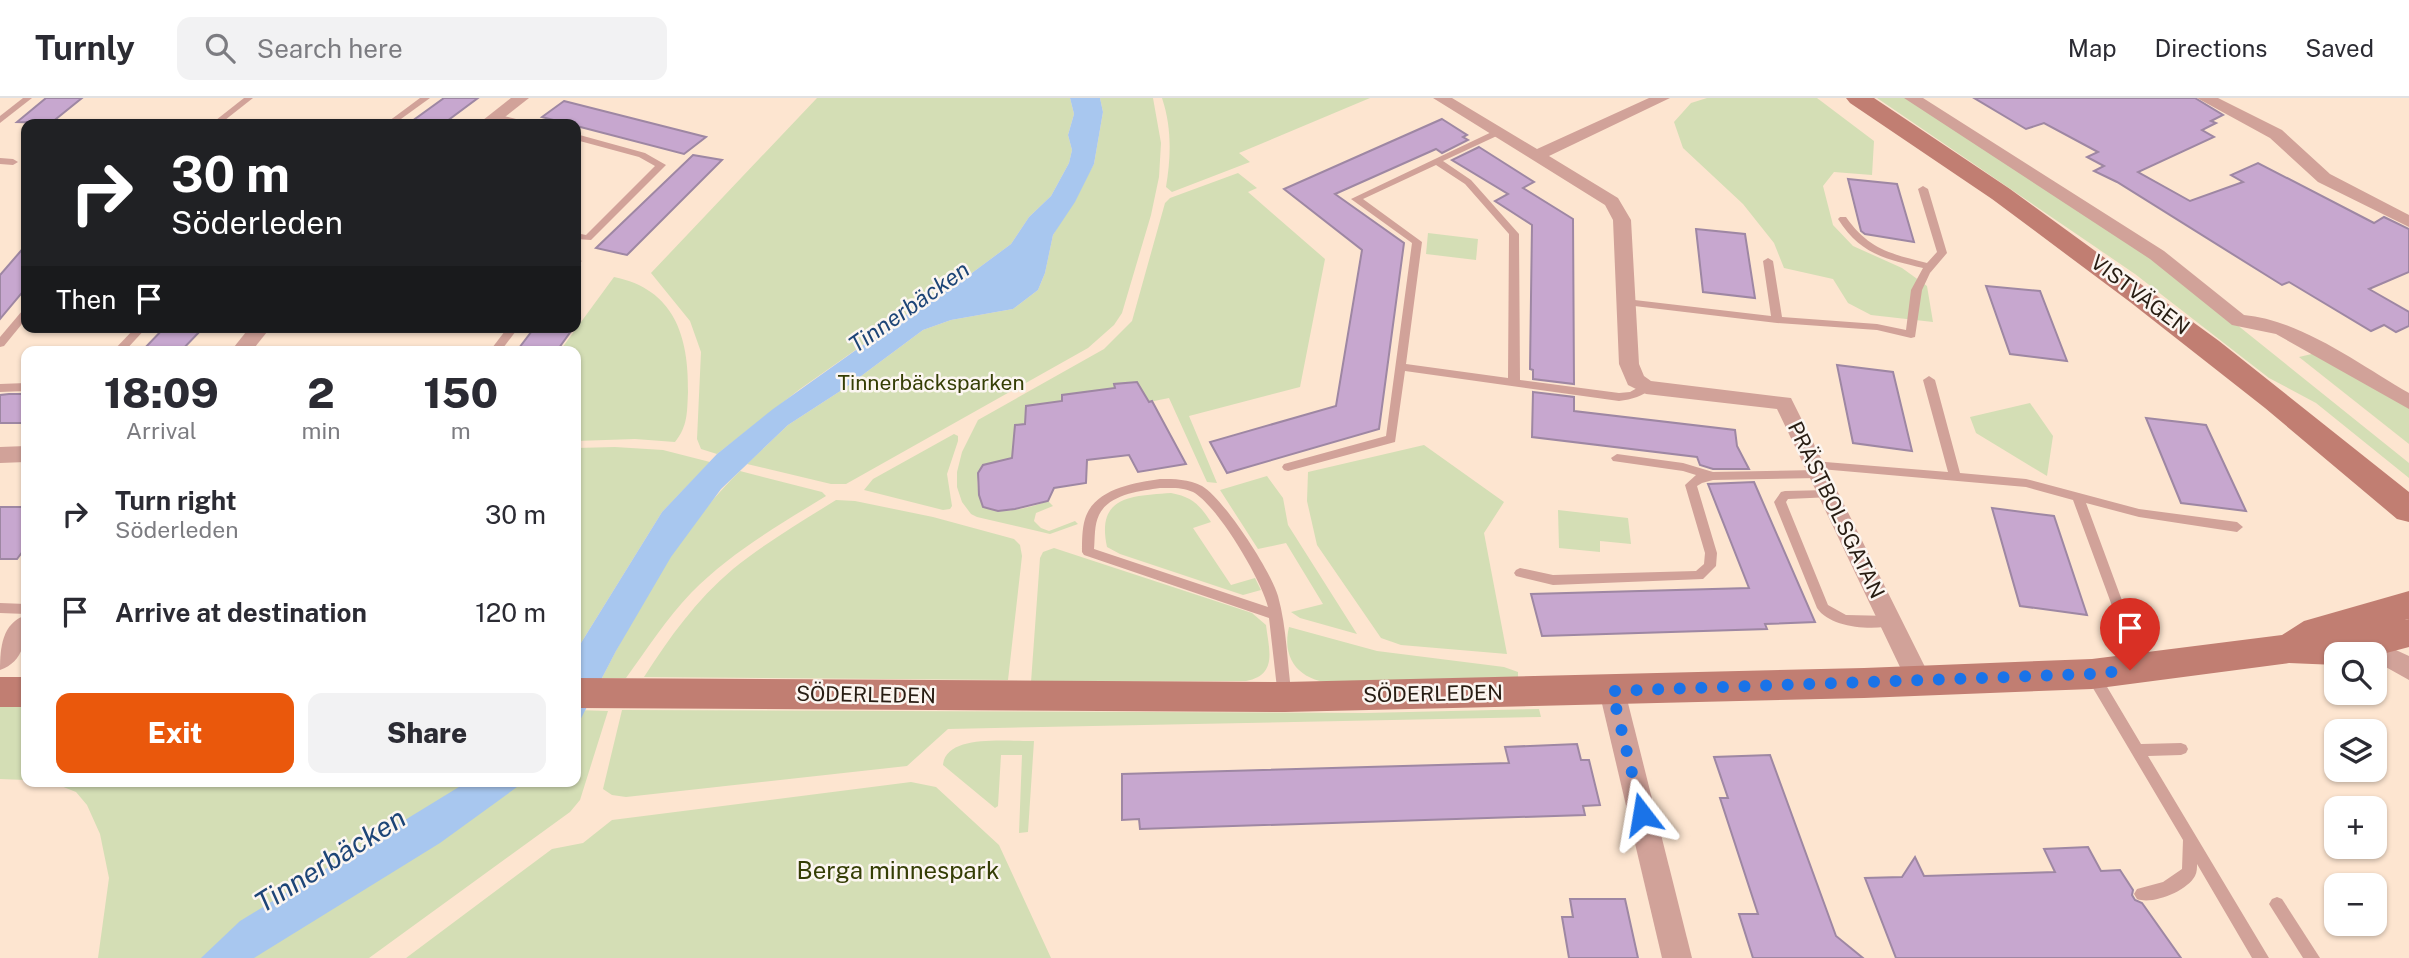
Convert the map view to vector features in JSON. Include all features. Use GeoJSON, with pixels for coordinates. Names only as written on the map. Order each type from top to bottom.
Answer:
{"type":"FeatureCollection","features":[{"type":"Feature","properties":{"kind":"main road","name":"VISTVÄGEN"},"geometry":{"type":"LineString","coordinates":[[1858,98],[2022,208],[2148,300],[2409,510]]}},
{"type":"Feature","properties":{"kind":"main road","name":"SÖDERLEDEN"},"geometry":{"type":"LineString","coordinates":[[2289,649],[2317,631],[2409,605]]}},
{"type":"Feature","properties":{"kind":"main road","name":"SÖDERLEDEN"},"geometry":{"type":"LineString","coordinates":[[2379,642],[2409,633]]}},
{"type":"Feature","properties":{"kind":"main road","name":"SÖDERLEDEN"},"geometry":{"type":"LineString","coordinates":[[581,693],[1284,697],[1612,691],[2092,674],[2289,649],[2324,650]]}},
{"type":"Feature","properties":{"kind":"main road"},"geometry":{"type":"LineString","coordinates":[[0,692],[21,692]]}},
{"type":"Feature","properties":{"kind":"street"},"geometry":{"type":"LineString","coordinates":[[492,119],[521,98]]}},
{"type":"Feature","properties":{"kind":"street"},"geometry":{"type":"LineString","coordinates":[[1441,98],[1612,202],[1622,220],[1631,372],[1635,380],[1646,387]]}},
{"type":"Feature","properties":{"kind":"street"},"geometry":{"type":"LineString","coordinates":[[1538,155],[1662,98]]}},
{"type":"Feature","properties":{"kind":"street","name":"VISTVÄGEN"},"geometry":{"type":"LineString","coordinates":[[1912,98],[2157,255],[2239,321],[2261,323],[2283,330],[2409,402]]}},
{"type":"Feature","properties":{"kind":"street"},"geometry":{"type":"LineString","coordinates":[[2205,98],[2276,134],[2324,178],[2409,222]]}},
{"type":"Feature","properties":{"kind":"street","name":"PRÄSTBOLSGATAN"},"geometry":{"type":"LineString","coordinates":[[1646,387],[1784,403],[1919,681]]}},
{"type":"Feature","properties":{"kind":"street"},"geometry":{"type":"LineString","coordinates":[[0,455],[21,454]]}},
{"type":"Feature","properties":{"kind":"street"},"geometry":{"type":"LineString","coordinates":[[0,660],[21,632]]}},
{"type":"Feature","properties":{"kind":"street"},"geometry":{"type":"LineString","coordinates":[[2387,656],[2409,670]]}},
{"type":"Feature","properties":{"kind":"street"},"geometry":{"type":"LineString","coordinates":[[1612,691],[1677,958]]}},
{"type":"Feature","properties":{"kind":"lane"},"geometry":{"type":"LineString","coordinates":[[0,120],[28,98]]}},
{"type":"Feature","properties":{"kind":"lane"},"geometry":{"type":"LineString","coordinates":[[222,119],[249,98]]}},
{"type":"Feature","properties":{"kind":"lane"},"geometry":{"type":"LineString","coordinates":[[396,119],[426,98]]}},
{"type":"Feature","properties":{"kind":"lane"},"geometry":{"type":"LineString","coordinates":[[1288,467],[1391,439],[1417,242],[1356,199],[1498,132]]}},
{"type":"Feature","properties":{"kind":"lane"},"geometry":{"type":"LineString","coordinates":[[581,138],[642,155],[661,166],[588,237],[581,236]]}},
{"type":"Feature","properties":{"kind":"lane"},"geometry":{"type":"LineString","coordinates":[[0,161],[13,162]]}},
{"type":"Feature","properties":{"kind":"lane"},"geometry":{"type":"LineString","coordinates":[[1437,161],[1468,182],[1514,234],[1514,382]]}},
{"type":"Feature","properties":{"kind":"lane"},"geometry":{"type":"LineString","coordinates":[[1626,302],[1777,320],[1877,327],[1911,335],[1914,291],[1927,266],[1942,253],[1923,189]]}},
{"type":"Feature","properties":{"kind":"lane"},"geometry":{"type":"LineString","coordinates":[[1843,219],[1855,239],[1874,251],[1927,266]]}},
{"type":"Feature","properties":{"kind":"lane"},"geometry":{"type":"LineString","coordinates":[[1768,261],[1777,320]]}},
{"type":"Feature","properties":{"kind":"lane"},"geometry":{"type":"LineString","coordinates":[[0,344],[21,319]]}},
{"type":"Feature","properties":{"kind":"lane"},"geometry":{"type":"LineString","coordinates":[[123,346],[136,333]]}},
{"type":"Feature","properties":{"kind":"lane"},"geometry":{"type":"LineString","coordinates":[[1399,367],[1619,397],[1633,395],[1646,387]]}},
{"type":"Feature","properties":{"kind":"lane"},"geometry":{"type":"LineString","coordinates":[[1929,380],[1955,477]]}},
{"type":"Feature","properties":{"kind":"lane"},"geometry":{"type":"LineString","coordinates":[[0,388],[21,387]]}},
{"type":"Feature","properties":{"kind":"lane"},"geometry":{"type":"LineString","coordinates":[[1617,458],[1683,467],[1713,476]]}},
{"type":"Feature","properties":{"kind":"lane"},"geometry":{"type":"LineString","coordinates":[[1520,573],[1553,580],[1699,576],[1710,566],[1711,553],[1691,485],[1698,479],[1713,476],[1816,470],[2026,483],[2139,513],[2236,527]]}},
{"type":"Feature","properties":{"kind":"lane"},"geometry":{"type":"LineString","coordinates":[[1274,614],[1088,552],[1090,525],[1095,510],[1104,499],[1118,492],[1144,486],[1172,484],[1190,486],[1200,491],[1256,564],[1270,589],[1274,614],[1284,697]]}},
{"type":"Feature","properties":{"kind":"lane"},"geometry":{"type":"LineString","coordinates":[[1828,494],[1785,495],[1780,502],[1823,608],[1831,615],[1851,622],[1890,621]]}},
{"type":"Feature","properties":{"kind":"lane"},"geometry":{"type":"LineString","coordinates":[[2078,498],[2121,614]]}},
{"type":"Feature","properties":{"kind":"lane"},"geometry":{"type":"LineString","coordinates":[[0,608],[21,609]]}},
{"type":"Feature","properties":{"kind":"lane"},"geometry":{"type":"LineString","coordinates":[[2092,674],[2261,958]]}},
{"type":"Feature","properties":{"kind":"lane"},"geometry":{"type":"LineString","coordinates":[[2138,750],[2181,749]]}},
{"type":"Feature","properties":{"kind":"lane"},"geometry":{"type":"LineString","coordinates":[[2143,894],[2177,885],[2189,872],[2190,836]]}},
{"type":"Feature","properties":{"kind":"lane"},"geometry":{"type":"LineString","coordinates":[[2277,904],[2312,958]]}},
{"type":"Feature","properties":{"kind":"green space"},"geometry":{"type":"Polygon","coordinates":[[[817,98],[1070,98],[1074,114],[1068,135],[1072,150],[1069,163],[1051,196],[1029,217],[1011,244],[957,284],[901,318],[800,389],[717,454],[701,449],[697,439],[701,352],[690,321],[651,273],[817,98]]]}},
{"type":"Feature","properties":{"kind":"green space","name":"Tinnerbäcksparken"},"geometry":{"type":"Polygon","coordinates":[[[1100,98],[1153,98],[1161,143],[1159,177],[1151,215],[1122,313],[1114,325],[1088,348],[846,484],[831,484],[747,464],[788,425],[845,388],[923,330],[951,320],[1013,309],[1038,290],[1045,273],[1053,235],[1094,164],[1103,112],[1100,98]]]}},
{"type":"Feature","properties":{"kind":"green space"},"geometry":{"type":"Polygon","coordinates":[[[1162,98],[1370,98],[1239,153],[1250,162],[1172,192],[1166,187],[1170,142],[1162,98]]]}},
{"type":"Feature","properties":{"kind":"green space"},"geometry":{"type":"Polygon","coordinates":[[[1707,98],[1817,98],[1874,141],[1872,175],[1834,172],[1823,186],[1833,225],[1853,246],[1902,268],[1927,286],[1933,322],[1871,315],[1848,303],[1833,279],[1784,268],[1774,243],[1743,204],[1683,148],[1674,122],[1691,103],[1707,98]]]}},
{"type":"Feature","properties":{"kind":"green space"},"geometry":{"type":"Polygon","coordinates":[[[1877,98],[1906,98],[2145,251],[2409,463],[2409,478],[2316,403],[2269,378],[2135,274],[1877,98]]]}},
{"type":"Feature","properties":{"kind":"green space"},"geometry":{"type":"Polygon","coordinates":[[[1238,173],[1257,188],[1248,192],[1325,259],[1300,387],[1189,416],[1217,483],[1207,482],[1169,398],[1149,402],[1137,382],[1115,384],[1115,388],[1062,395],[1062,401],[1026,406],[1025,424],[1015,425],[1012,459],[984,465],[978,475],[983,507],[1007,510],[1048,501],[1053,506],[1036,513],[1034,521],[1041,528],[1049,531],[1075,521],[1078,524],[1050,534],[971,514],[962,502],[957,487],[957,472],[962,452],[978,420],[1104,349],[1132,321],[1165,203],[1170,198],[1238,173]]]}},
{"type":"Feature","properties":{"kind":"green space"},"geometry":{"type":"Polygon","coordinates":[[[1428,233],[1478,239],[1476,260],[1426,254],[1428,233]]]}},
{"type":"Feature","properties":{"kind":"green space"},"geometry":{"type":"Polygon","coordinates":[[[614,277],[651,292],[664,304],[681,334],[688,371],[685,424],[675,442],[635,439],[581,441],[581,346],[563,346],[573,333],[581,333],[581,322],[614,277]]]}},
{"type":"Feature","properties":{"kind":"green space"},"geometry":{"type":"Polygon","coordinates":[[[2316,353],[2409,406],[2409,444],[2299,357],[2316,353]]]}},
{"type":"Feature","properties":{"kind":"green space"},"geometry":{"type":"Polygon","coordinates":[[[2030,403],[2053,436],[2047,476],[1976,433],[1970,417],[2030,403]]]}},
{"type":"Feature","properties":{"kind":"green space"},"geometry":{"type":"Polygon","coordinates":[[[954,434],[958,436],[958,441],[947,474],[952,506],[950,509],[943,510],[864,490],[873,479],[954,434]]]}},
{"type":"Feature","properties":{"kind":"green space"},"geometry":{"type":"Polygon","coordinates":[[[1424,445],[1504,502],[1484,533],[1507,654],[1401,645],[1381,638],[1317,545],[1307,501],[1308,472],[1424,445]]]}},
{"type":"Feature","properties":{"kind":"green space"},"geometry":{"type":"Polygon","coordinates":[[[581,448],[663,450],[710,462],[662,512],[581,643],[581,448]]]}},
{"type":"Feature","properties":{"kind":"green space"},"geometry":{"type":"Polygon","coordinates":[[[740,471],[822,492],[826,496],[756,540],[706,579],[673,613],[626,678],[602,678],[646,596],[680,543],[740,471]]]}},
{"type":"Feature","properties":{"kind":"green space"},"geometry":{"type":"Polygon","coordinates":[[[1267,476],[1283,498],[1288,525],[1357,634],[1300,618],[1291,612],[1323,604],[1286,543],[1258,549],[1220,490],[1267,476]]]}},
{"type":"Feature","properties":{"kind":"green space"},"geometry":{"type":"Polygon","coordinates":[[[1171,493],[1194,502],[1211,522],[1193,528],[1231,585],[1255,578],[1261,590],[1243,595],[1120,554],[1107,547],[1105,530],[1112,508],[1130,498],[1171,493]]]}},
{"type":"Feature","properties":{"kind":"green space"},"geometry":{"type":"Polygon","coordinates":[[[836,500],[855,501],[933,517],[1014,539],[1020,545],[1022,556],[1008,680],[644,677],[684,620],[707,593],[733,569],[836,500]]]}},
{"type":"Feature","properties":{"kind":"green space"},"geometry":{"type":"Polygon","coordinates":[[[1558,510],[1628,518],[1631,544],[1600,541],[1600,552],[1559,548],[1558,510]]]}},
{"type":"Feature","properties":{"kind":"green space"},"geometry":{"type":"Polygon","coordinates":[[[1054,548],[1252,613],[1266,625],[1269,652],[1267,667],[1256,678],[1246,681],[1031,682],[1040,558],[1043,552],[1054,548]]]}},
{"type":"Feature","properties":{"kind":"green space"},"geometry":{"type":"Polygon","coordinates":[[[1289,627],[1377,651],[1504,667],[1518,672],[1518,677],[1325,682],[1306,675],[1294,664],[1288,647],[1289,627]]]}},
{"type":"Feature","properties":{"kind":"green space"},"geometry":{"type":"Polygon","coordinates":[[[0,707],[21,707],[21,780],[0,779],[0,707]]]}},
{"type":"Feature","properties":{"kind":"green space"},"geometry":{"type":"Polygon","coordinates":[[[1539,709],[1541,717],[948,729],[907,766],[626,797],[612,795],[603,789],[622,710],[1366,713],[1539,709]]]}},
{"type":"Feature","properties":{"kind":"green space"},"geometry":{"type":"Polygon","coordinates":[[[581,710],[608,711],[580,800],[570,812],[369,958],[98,958],[109,878],[100,834],[87,805],[76,792],[64,787],[581,787],[581,710]]]}},
{"type":"Feature","properties":{"kind":"green space"},"geometry":{"type":"Polygon","coordinates":[[[981,741],[1034,741],[1028,832],[1019,833],[1022,755],[1001,755],[998,806],[995,808],[943,765],[947,755],[955,748],[967,744],[981,741]]]}},
{"type":"Feature","properties":{"kind":"green space","name":"Berga minnespark"},"geometry":{"type":"Polygon","coordinates":[[[911,782],[936,787],[999,845],[1051,958],[406,958],[552,849],[583,843],[612,820],[911,782]]]}},
{"type":"Feature","properties":{"kind":"water"},"geometry":{"type":"Polygon","coordinates":[[[1070,98],[1100,98],[1103,112],[1094,164],[1075,202],[1053,235],[1045,273],[1038,290],[1013,309],[951,320],[923,330],[845,388],[788,425],[721,489],[671,557],[616,651],[581,718],[581,643],[662,512],[717,454],[773,409],[901,318],[957,284],[1011,244],[1029,217],[1051,196],[1069,163],[1072,150],[1068,135],[1074,114],[1070,98]]]}},
{"type":"Feature","properties":{"kind":"water"},"geometry":{"type":"Polygon","coordinates":[[[459,787],[517,787],[440,843],[254,958],[201,958],[240,921],[459,787]]]}},
{"type":"Feature","properties":{"kind":"building"},"geometry":{"type":"Polygon","coordinates":[[[46,98],[82,98],[56,119],[21,119],[21,122],[17,122],[46,98]]]}},
{"type":"Feature","properties":{"kind":"building"},"geometry":{"type":"Polygon","coordinates":[[[444,98],[478,98],[450,119],[415,119],[444,98]]]}},
{"type":"Feature","properties":{"kind":"building"},"geometry":{"type":"Polygon","coordinates":[[[1974,98],[2195,98],[2223,115],[2211,121],[2216,123],[2202,130],[2214,137],[2138,172],[2190,201],[2243,182],[2231,175],[2258,163],[2374,223],[2384,217],[2409,229],[2409,272],[2369,289],[2409,312],[2409,326],[2396,332],[2384,325],[2371,331],[2289,282],[2282,285],[2117,182],[2094,171],[2104,166],[2087,157],[2098,152],[2044,123],[2026,129],[1974,98]]]}},
{"type":"Feature","properties":{"kind":"building"},"geometry":{"type":"Polygon","coordinates":[[[564,101],[706,137],[684,154],[581,127],[581,119],[542,117],[564,101]]]}},
{"type":"Feature","properties":{"kind":"building"},"geometry":{"type":"Polygon","coordinates":[[[1442,119],[1467,135],[1463,137],[1468,140],[1442,153],[1436,149],[1335,194],[1404,243],[1379,429],[1227,473],[1210,442],[1336,406],[1362,250],[1284,189],[1442,119]]]}},
{"type":"Feature","properties":{"kind":"building"},"geometry":{"type":"Polygon","coordinates":[[[1479,147],[1534,182],[1523,188],[1573,219],[1574,384],[1533,379],[1533,370],[1530,369],[1532,225],[1495,201],[1508,194],[1452,160],[1479,147]]]}},
{"type":"Feature","properties":{"kind":"building"},"geometry":{"type":"Polygon","coordinates":[[[693,155],[722,160],[627,255],[596,248],[693,155]]]}},
{"type":"Feature","properties":{"kind":"building"},"geometry":{"type":"Polygon","coordinates":[[[1848,179],[1897,184],[1914,242],[1865,234],[1861,231],[1848,179]]]}},
{"type":"Feature","properties":{"kind":"building"},"geometry":{"type":"Polygon","coordinates":[[[1696,229],[1745,234],[1755,298],[1703,292],[1696,229]]]}},
{"type":"Feature","properties":{"kind":"building"},"geometry":{"type":"Polygon","coordinates":[[[21,251],[21,294],[0,319],[0,275],[21,251]]]}},
{"type":"Feature","properties":{"kind":"building"},"geometry":{"type":"Polygon","coordinates":[[[1986,286],[2040,291],[2067,361],[2010,354],[1986,286]]]}},
{"type":"Feature","properties":{"kind":"building"},"geometry":{"type":"Polygon","coordinates":[[[159,333],[198,333],[186,346],[147,346],[159,333]]]}},
{"type":"Feature","properties":{"kind":"building"},"geometry":{"type":"Polygon","coordinates":[[[530,333],[570,333],[560,346],[521,346],[530,333]]]}},
{"type":"Feature","properties":{"kind":"building"},"geometry":{"type":"Polygon","coordinates":[[[1837,365],[1893,372],[1912,451],[1853,443],[1837,365]]]}},
{"type":"Feature","properties":{"kind":"building"},"geometry":{"type":"Polygon","coordinates":[[[1137,382],[1149,402],[1152,401],[1186,464],[1138,472],[1129,455],[1087,460],[1086,483],[1054,488],[1048,501],[998,511],[983,507],[979,495],[978,473],[983,465],[1012,458],[1015,425],[1025,424],[1026,406],[1062,401],[1062,395],[1115,388],[1114,384],[1137,382]]]}},
{"type":"Feature","properties":{"kind":"building"},"geometry":{"type":"Polygon","coordinates":[[[1533,392],[1574,397],[1574,411],[1735,430],[1737,446],[1749,469],[1713,469],[1700,465],[1697,457],[1532,437],[1533,392]]]}},
{"type":"Feature","properties":{"kind":"building"},"geometry":{"type":"Polygon","coordinates":[[[21,394],[21,423],[0,423],[0,395],[21,394]]]}},
{"type":"Feature","properties":{"kind":"building"},"geometry":{"type":"Polygon","coordinates":[[[2146,418],[2206,425],[2246,511],[2181,503],[2146,418]]]}},
{"type":"Feature","properties":{"kind":"building"},"geometry":{"type":"Polygon","coordinates":[[[1754,482],[1815,622],[1765,624],[1767,629],[1542,636],[1531,594],[1749,588],[1708,484],[1754,482]]]}},
{"type":"Feature","properties":{"kind":"building"},"geometry":{"type":"Polygon","coordinates":[[[0,507],[21,507],[21,554],[17,559],[0,559],[0,507]]]}},
{"type":"Feature","properties":{"kind":"building"},"geometry":{"type":"Polygon","coordinates":[[[1992,508],[2054,516],[2087,615],[2020,606],[1992,508]]]}},
{"type":"Feature","properties":{"kind":"building"},"geometry":{"type":"Polygon","coordinates":[[[1577,744],[1581,760],[1589,760],[1600,805],[1583,806],[1585,815],[1140,829],[1139,819],[1122,820],[1122,774],[1509,763],[1505,747],[1577,744]]]}},
{"type":"Feature","properties":{"kind":"building"},"geometry":{"type":"Polygon","coordinates":[[[1770,755],[1836,936],[1863,958],[1753,958],[1739,914],[1758,914],[1720,798],[1728,798],[1714,757],[1770,755]]]}},
{"type":"Feature","properties":{"kind":"building"},"geometry":{"type":"Polygon","coordinates":[[[2088,847],[2101,871],[2120,870],[2133,890],[2135,900],[2142,903],[2181,958],[1896,958],[1865,878],[1902,877],[1915,857],[1924,876],[2055,872],[2044,849],[2088,847]]]}},
{"type":"Feature","properties":{"kind":"building"},"geometry":{"type":"Polygon","coordinates":[[[1570,899],[1625,899],[1638,958],[1569,958],[1562,917],[1573,917],[1570,899]]]}},
{"type":"Feature","properties":{"kind":"route"},"geometry":{"type":"LineString","coordinates":[[1642,814],[1612,691],[2092,674],[2130,670]]}},
{"type":"Feature","properties":{"kind":"water label","name":"Tinnerbäcken"},"geometry":{"type":"Point","coordinates":[909,307]}},
{"type":"Feature","properties":{"kind":"water label","name":"Tinnerbäcken"},"geometry":{"type":"Point","coordinates":[330,860]}}]}
